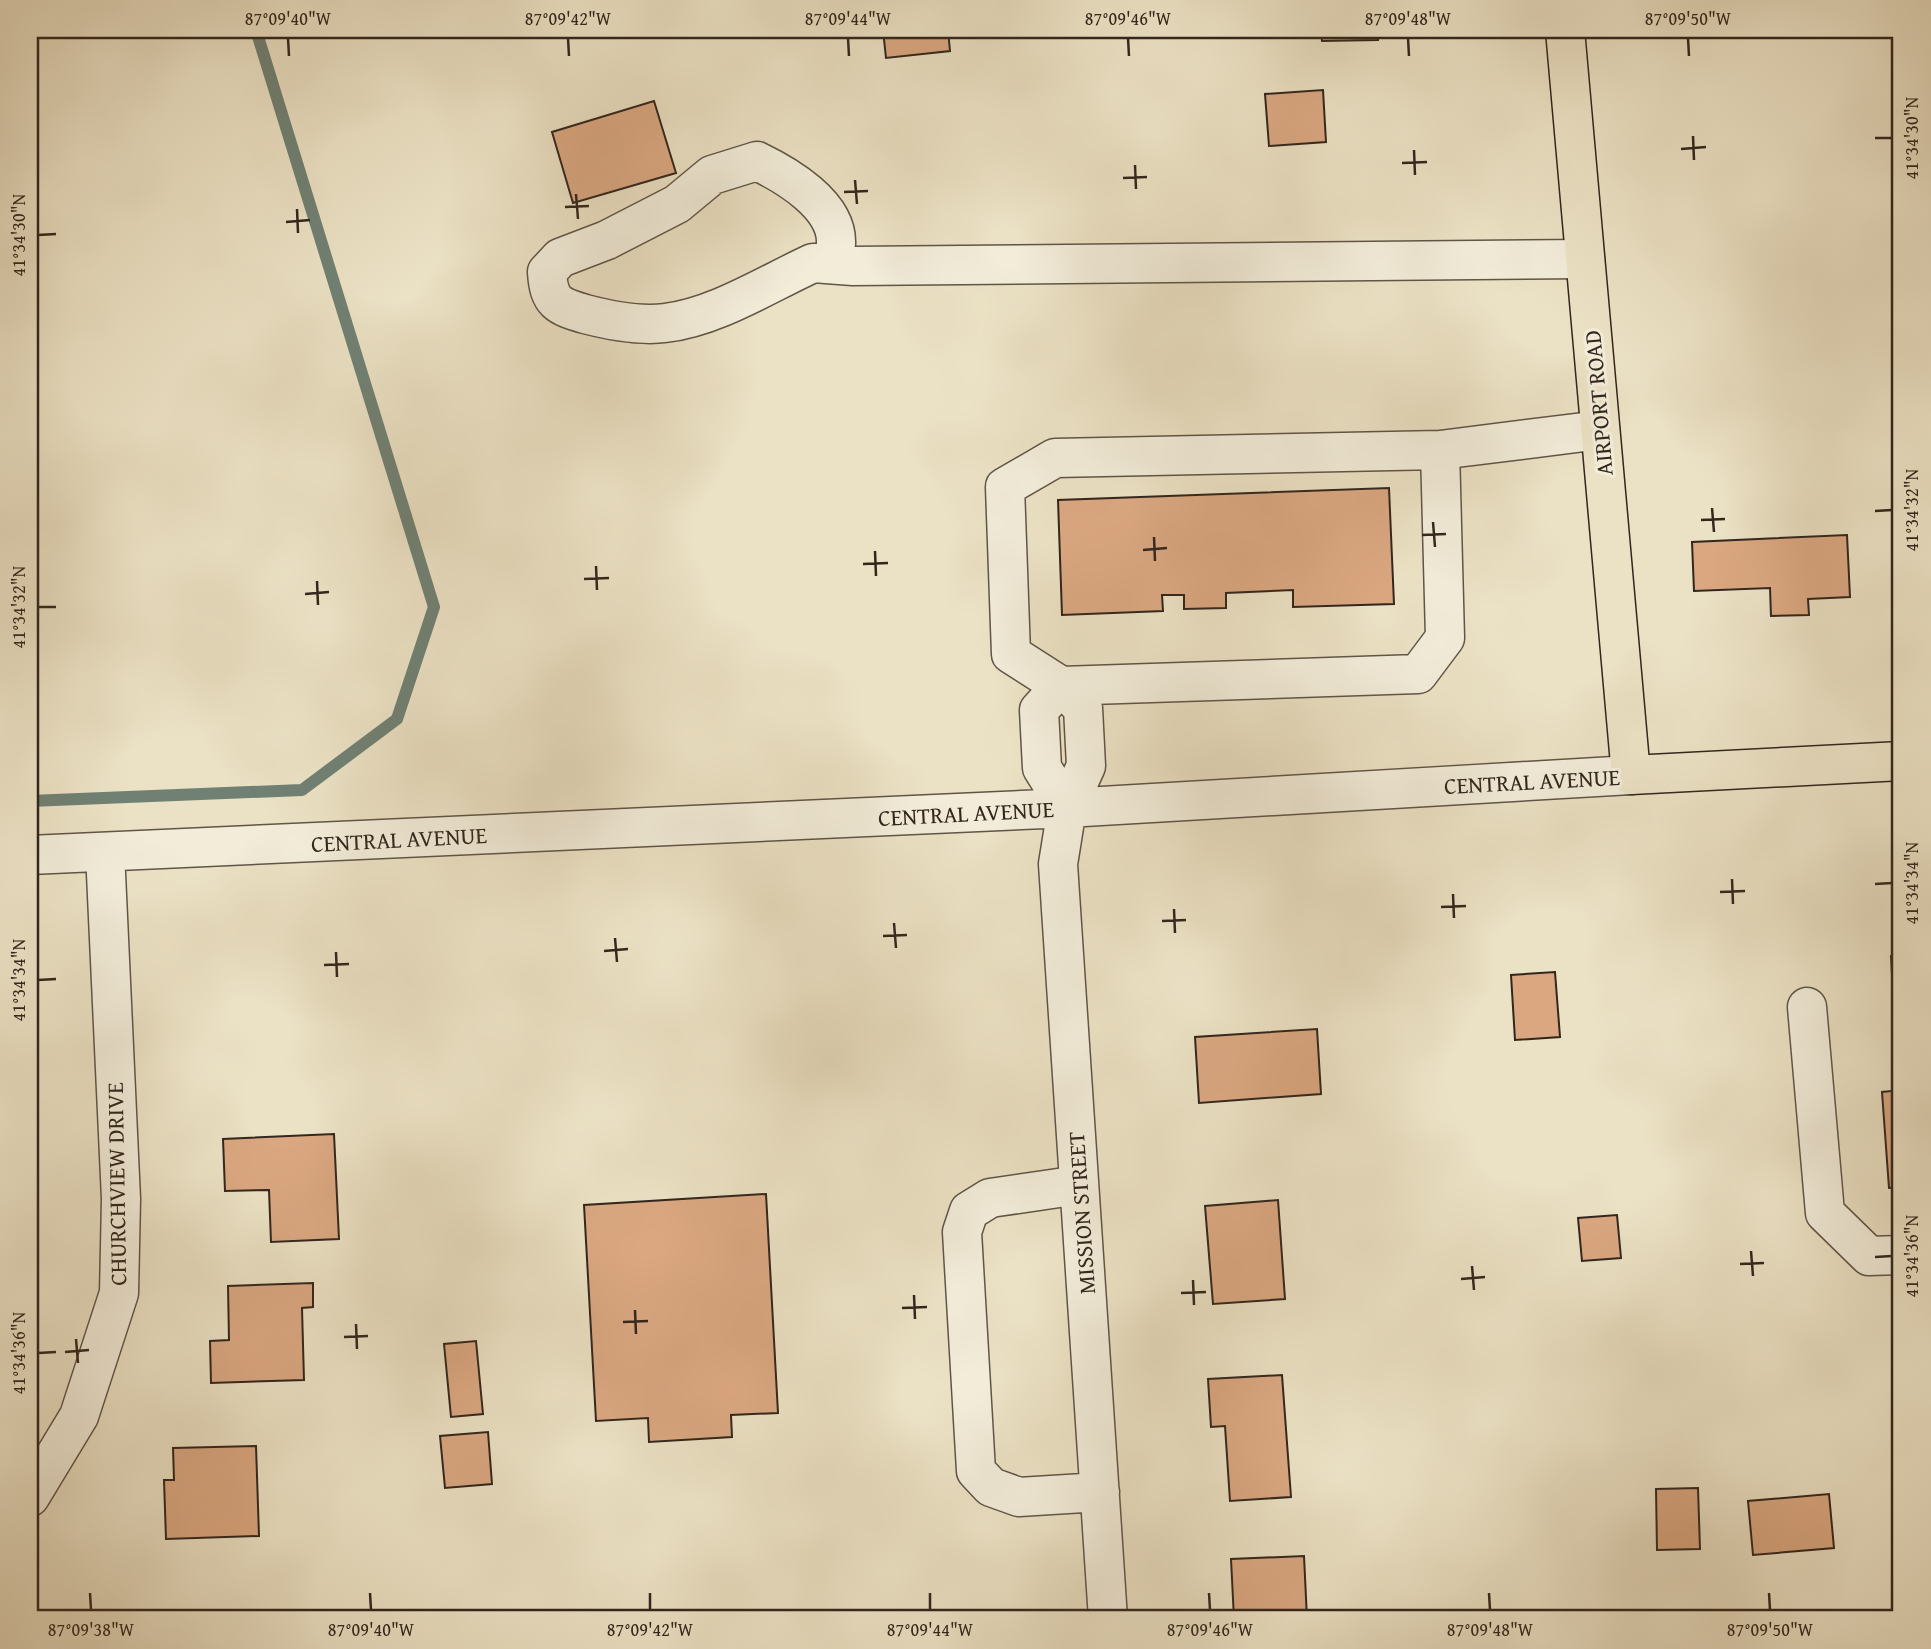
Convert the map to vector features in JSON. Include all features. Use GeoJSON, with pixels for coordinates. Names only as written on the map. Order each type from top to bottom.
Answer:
{"type":"FeatureCollection","features":[{"type":"Feature","properties":{"kind":"main road","name":"AIRPORT ROAD"},"geometry":{"type":"LineString","coordinates":[[1566,30],[1631,775]]}},
{"type":"Feature","properties":{"kind":"main road","name":"CENTRAL AVENUE"},"geometry":{"type":"LineString","coordinates":[[1631,775],[1901,761]]}},
{"type":"Feature","properties":{"kind":"street"},"geometry":{"type":"LineString","coordinates":[[828,264],[836,245],[832,221],[794,179],[757,161],[712,174],[677,204],[607,240],[560,258],[547,272],[548,290],[560,307],[601,318],[664,323],[710,311],[813,262],[828,264],[1585,259]]}},
{"type":"Feature","properties":{"kind":"street"},"geometry":{"type":"LineString","coordinates":[[1061,686],[1418,674],[1445,638],[1440,450],[1600,430]]}},
{"type":"Feature","properties":{"kind":"street","name":"MISSION STREET"},"geometry":{"type":"LineString","coordinates":[[1108,1619],[1058,864],[1067,808],[1086,766],[1083,708],[1061,686],[1011,654],[1005,487],[1055,458],[1440,450]]}},
{"type":"Feature","properties":{"kind":"street","name":"CENTRAL AVENUE"},"geometry":{"type":"LineString","coordinates":[[30,855],[1067,808],[1631,775]]}},
{"type":"Feature","properties":{"kind":"street","name":"CHURCHVIEW DRIVE"},"geometry":{"type":"LineString","coordinates":[[30,1497],[79,1416],[119,1293],[121,1199],[105,852]]}},
{"type":"Feature","properties":{"kind":"street"},"geometry":{"type":"LineString","coordinates":[[1807,1007],[1825,1213],[1869,1256],[1901,1255]]}},
{"type":"Feature","properties":{"kind":"street"},"geometry":{"type":"LineString","coordinates":[[1079,1185],[990,1198],[969,1211],[962,1232],[976,1471],[991,1487],[1019,1497],[1100,1492]]}},
{"type":"Feature","properties":{"kind":"building"},"geometry":{"type":"Polygon","coordinates":[[[883,30],[948,30],[950,51],[886,58],[883,30]]]}},
{"type":"Feature","properties":{"kind":"building"},"geometry":{"type":"Polygon","coordinates":[[[1321,30],[1378,30],[1378,40],[1322,41],[1321,30]]]}},
{"type":"Feature","properties":{"kind":"building"},"geometry":{"type":"Polygon","coordinates":[[[1323,90],[1326,142],[1269,146],[1265,94],[1323,90]]]}},
{"type":"Feature","properties":{"kind":"building"},"geometry":{"type":"Polygon","coordinates":[[[654,101],[676,173],[573,203],[552,132],[654,101]]]}},
{"type":"Feature","properties":{"kind":"building"},"geometry":{"type":"Polygon","coordinates":[[[1389,488],[1394,604],[1293,607],[1293,590],[1226,593],[1226,608],[1184,609],[1184,595],[1162,595],[1163,611],[1062,615],[1058,500],[1389,488]]]}},
{"type":"Feature","properties":{"kind":"building"},"geometry":{"type":"Polygon","coordinates":[[[1847,535],[1850,597],[1808,599],[1809,615],[1771,616],[1770,588],[1694,591],[1692,542],[1847,535]]]}},
{"type":"Feature","properties":{"kind":"building"},"geometry":{"type":"Polygon","coordinates":[[[1891,956],[1901,956],[1901,1030],[1895,1030],[1891,956]]]}},
{"type":"Feature","properties":{"kind":"building"},"geometry":{"type":"Polygon","coordinates":[[[1555,972],[1560,1037],[1515,1040],[1511,975],[1555,972]]]}},
{"type":"Feature","properties":{"kind":"building"},"geometry":{"type":"Polygon","coordinates":[[[1317,1029],[1321,1094],[1199,1103],[1195,1037],[1317,1029]]]}},
{"type":"Feature","properties":{"kind":"building"},"geometry":{"type":"Polygon","coordinates":[[[1901,1090],[1901,1187],[1889,1188],[1882,1092],[1901,1090]]]}},
{"type":"Feature","properties":{"kind":"building"},"geometry":{"type":"Polygon","coordinates":[[[334,1134],[339,1239],[271,1242],[269,1190],[225,1191],[223,1139],[334,1134]]]}},
{"type":"Feature","properties":{"kind":"building"},"geometry":{"type":"Polygon","coordinates":[[[30,1141],[34,1141],[36,1193],[30,1193],[30,1141]]]}},
{"type":"Feature","properties":{"kind":"building"},"geometry":{"type":"Polygon","coordinates":[[[766,1194],[778,1413],[731,1415],[732,1437],[649,1442],[648,1418],[596,1421],[584,1205],[766,1194]]]}},
{"type":"Feature","properties":{"kind":"building"},"geometry":{"type":"Polygon","coordinates":[[[1278,1200],[1285,1299],[1213,1304],[1205,1206],[1278,1200]]]}},
{"type":"Feature","properties":{"kind":"building"},"geometry":{"type":"Polygon","coordinates":[[[1617,1215],[1621,1258],[1582,1261],[1578,1218],[1617,1215]]]}},
{"type":"Feature","properties":{"kind":"building"},"geometry":{"type":"Polygon","coordinates":[[[313,1283],[313,1307],[302,1308],[304,1380],[211,1383],[210,1341],[229,1340],[228,1286],[313,1283]]]}},
{"type":"Feature","properties":{"kind":"building"},"geometry":{"type":"Polygon","coordinates":[[[476,1341],[483,1414],[451,1417],[444,1344],[476,1341]]]}},
{"type":"Feature","properties":{"kind":"building"},"geometry":{"type":"Polygon","coordinates":[[[1282,1375],[1291,1497],[1230,1501],[1225,1426],[1211,1427],[1208,1379],[1282,1375]]]}},
{"type":"Feature","properties":{"kind":"building"},"geometry":{"type":"Polygon","coordinates":[[[488,1432],[492,1484],[445,1488],[440,1436],[488,1432]]]}},
{"type":"Feature","properties":{"kind":"building"},"geometry":{"type":"Polygon","coordinates":[[[256,1446],[259,1536],[166,1539],[164,1480],[174,1480],[173,1448],[256,1446]]]}},
{"type":"Feature","properties":{"kind":"building"},"geometry":{"type":"Polygon","coordinates":[[[1698,1488],[1700,1549],[1657,1550],[1656,1489],[1698,1488]]]}},
{"type":"Feature","properties":{"kind":"building"},"geometry":{"type":"Polygon","coordinates":[[[1829,1494],[1834,1548],[1753,1555],[1748,1501],[1829,1494]]]}},
{"type":"Feature","properties":{"kind":"building"},"geometry":{"type":"Polygon","coordinates":[[[1304,1556],[1307,1619],[1234,1619],[1231,1559],[1304,1556]]]}},
{"type":"Feature","properties":{"kind":"waterway"},"geometry":{"type":"LineString","coordinates":[[30,801],[302,790],[397,719],[434,607],[256,30]]}}]}
